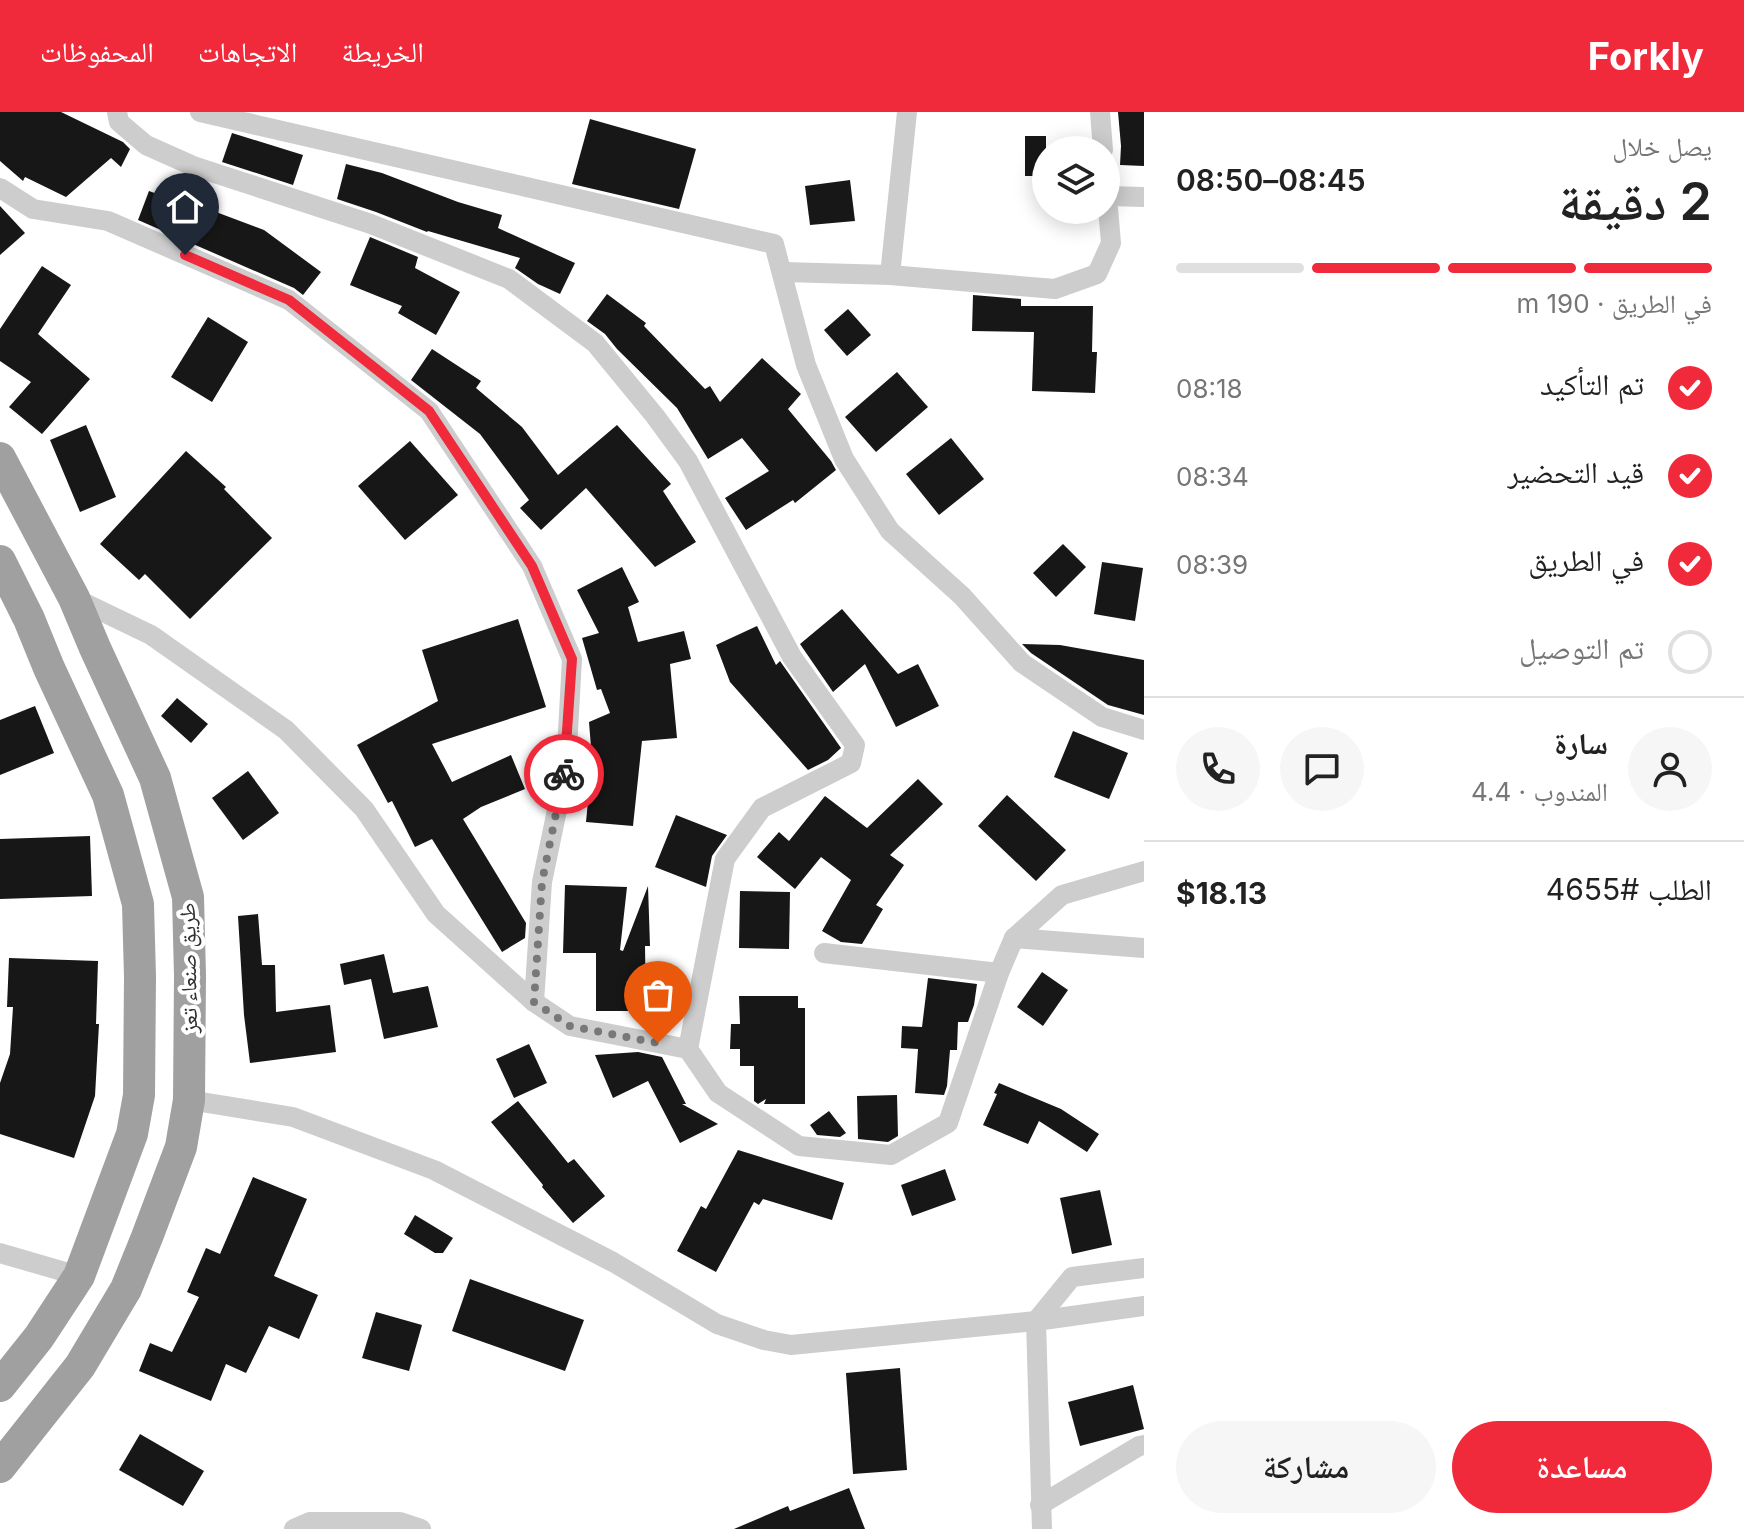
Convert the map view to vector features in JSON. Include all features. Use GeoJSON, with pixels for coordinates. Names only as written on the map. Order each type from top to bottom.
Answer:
{"type":"FeatureCollection","features":[{"type":"Feature","properties":{"kind":"highway","name":"طريق صنعاء تعز"},"geometry":{"type":"LineString","coordinates":[[0,458],[74,598],[155,778],[188,897],[190,976],[189,1100],[181,1147],[126,1289],[80,1366],[0,1467]]}},
{"type":"Feature","properties":{"kind":"highway"},"geometry":{"type":"LineString","coordinates":[[0,561],[108,795],[138,904],[140,977],[139,1095],[132,1134],[79,1276],[39,1337],[0,1386]]}},
{"type":"Feature","properties":{"kind":"highway"},"geometry":{"type":"LineString","coordinates":[[49,668],[95,648]]}},
{"type":"Feature","properties":{"kind":"street"},"geometry":{"type":"LineString","coordinates":[[117,112],[119,122],[146,145],[193,166],[371,224],[509,279],[595,343],[688,461],[792,657],[855,745],[851,763],[762,808],[725,859],[688,1049]]}},
{"type":"Feature","properties":{"kind":"street"},"geometry":{"type":"LineString","coordinates":[[200,112],[225,114],[774,244],[806,365],[844,459],[890,531],[962,596],[1022,663],[1102,717],[1144,730]]}},
{"type":"Feature","properties":{"kind":"street"},"geometry":{"type":"LineString","coordinates":[[890,275],[907,112]]}},
{"type":"Feature","properties":{"kind":"street"},"geometry":{"type":"LineString","coordinates":[[1100,112],[1102,136]]}},
{"type":"Feature","properties":{"kind":"street"},"geometry":{"type":"LineString","coordinates":[[0,188],[33,209],[108,221],[289,300],[429,411],[532,566],[572,659],[566,767],[542,882],[534,1002]]}},
{"type":"Feature","properties":{"kind":"street"},"geometry":{"type":"LineString","coordinates":[[1120,196],[1144,197]]}},
{"type":"Feature","properties":{"kind":"street"},"geometry":{"type":"LineString","coordinates":[[783,272],[890,275],[1055,289],[1097,274],[1111,243],[1109,224]]}},
{"type":"Feature","properties":{"kind":"street"},"geometry":{"type":"LineString","coordinates":[[74,598],[151,635],[286,730],[364,809],[436,914],[534,1002],[570,1026],[688,1049],[718,1093],[799,1146],[891,1155],[948,1123],[1014,938],[1062,895],[1144,871]]}},
{"type":"Feature","properties":{"kind":"street"},"geometry":{"type":"LineString","coordinates":[[1014,938],[1144,948]]}},
{"type":"Feature","properties":{"kind":"street"},"geometry":{"type":"LineString","coordinates":[[824,953],[999,973]]}},
{"type":"Feature","properties":{"kind":"street"},"geometry":{"type":"LineString","coordinates":[[189,1100],[293,1117],[434,1170],[613,1262],[717,1324],[764,1340],[791,1345],[1036,1321],[1144,1306]]}},
{"type":"Feature","properties":{"kind":"street"},"geometry":{"type":"LineString","coordinates":[[0,1253],[79,1276]]}},
{"type":"Feature","properties":{"kind":"street"},"geometry":{"type":"LineString","coordinates":[[1042,1529],[1036,1321],[1072,1277],[1144,1268]]}},
{"type":"Feature","properties":{"kind":"street"},"geometry":{"type":"LineString","coordinates":[[1040,1505],[1144,1445]]}},
{"type":"Feature","properties":{"kind":"street"},"geometry":{"type":"LineString","coordinates":[[294,1529],[310,1522],[400,1522],[421,1529]]}},
{"type":"Feature","properties":{"kind":"building"},"geometry":{"type":"Polygon","coordinates":[[[0,112],[61,112],[123,142],[130,149],[121,167],[111,158],[66,197],[25,177],[23,181],[0,161],[0,112]]]}},
{"type":"Feature","properties":{"kind":"building"},"geometry":{"type":"Polygon","coordinates":[[[1118,112],[1144,112],[1144,166],[1120,165],[1118,112]]]}},
{"type":"Feature","properties":{"kind":"building"},"geometry":{"type":"Polygon","coordinates":[[[590,119],[696,149],[679,209],[572,184],[590,119]]]}},
{"type":"Feature","properties":{"kind":"building"},"geometry":{"type":"Polygon","coordinates":[[[232,133],[303,155],[293,185],[222,162],[232,133]]]}},
{"type":"Feature","properties":{"kind":"building"},"geometry":{"type":"Polygon","coordinates":[[[1025,136],[1032,136],[1032,176],[1025,176],[1025,136]]]}},
{"type":"Feature","properties":{"kind":"building"},"geometry":{"type":"Polygon","coordinates":[[[346,164],[382,173],[502,215],[498,228],[575,263],[560,294],[515,268],[520,258],[427,232],[337,199],[346,164]]]}},
{"type":"Feature","properties":{"kind":"building"},"geometry":{"type":"Polygon","coordinates":[[[850,180],[855,221],[810,225],[805,186],[850,180]]]}},
{"type":"Feature","properties":{"kind":"building"},"geometry":{"type":"Polygon","coordinates":[[[149,191],[264,230],[321,272],[303,295],[294,288],[138,220],[149,191]]]}},
{"type":"Feature","properties":{"kind":"building"},"geometry":{"type":"Polygon","coordinates":[[[0,206],[25,233],[0,255],[0,206]]]}},
{"type":"Feature","properties":{"kind":"building"},"geometry":{"type":"Polygon","coordinates":[[[370,237],[418,257],[415,268],[460,292],[436,335],[398,313],[402,306],[350,285],[370,237]]]}},
{"type":"Feature","properties":{"kind":"building"},"geometry":{"type":"Polygon","coordinates":[[[42,266],[71,285],[38,334],[90,379],[42,434],[9,407],[31,382],[0,361],[0,329],[42,266]]]}},
{"type":"Feature","properties":{"kind":"building"},"geometry":{"type":"Polygon","coordinates":[[[607,294],[646,323],[644,326],[705,389],[710,386],[720,402],[762,358],[801,394],[788,409],[836,470],[795,503],[793,500],[746,530],[725,498],[769,471],[742,438],[708,459],[677,408],[605,334],[587,321],[607,294]]]}},
{"type":"Feature","properties":{"kind":"building"},"geometry":{"type":"Polygon","coordinates":[[[973,295],[1021,299],[1021,306],[1093,306],[1092,352],[1097,352],[1095,393],[1032,391],[1034,332],[972,331],[973,295]]]}},
{"type":"Feature","properties":{"kind":"building"},"geometry":{"type":"Polygon","coordinates":[[[848,309],[871,335],[847,356],[824,330],[848,309]]]}},
{"type":"Feature","properties":{"kind":"building"},"geometry":{"type":"Polygon","coordinates":[[[208,317],[248,342],[212,402],[171,377],[208,317]]]}},
{"type":"Feature","properties":{"kind":"building"},"geometry":{"type":"Polygon","coordinates":[[[432,349],[481,381],[476,388],[522,427],[558,475],[617,425],[671,484],[663,491],[696,542],[655,567],[586,488],[541,530],[520,508],[529,500],[480,434],[411,380],[432,349]]]}},
{"type":"Feature","properties":{"kind":"building"},"geometry":{"type":"Polygon","coordinates":[[[897,372],[928,407],[876,452],[845,417],[897,372]]]}},
{"type":"Feature","properties":{"kind":"building"},"geometry":{"type":"Polygon","coordinates":[[[86,425],[116,497],[80,512],[50,440],[86,425]]]}},
{"type":"Feature","properties":{"kind":"building"},"geometry":{"type":"Polygon","coordinates":[[[951,438],[984,479],[939,515],[906,474],[951,438]]]}},
{"type":"Feature","properties":{"kind":"building"},"geometry":{"type":"Polygon","coordinates":[[[410,441],[458,495],[405,540],[358,486],[410,441]]]}},
{"type":"Feature","properties":{"kind":"building"},"geometry":{"type":"Polygon","coordinates":[[[186,451],[226,487],[224,489],[272,538],[190,619],[145,574],[139,580],[100,544],[186,451]]]}},
{"type":"Feature","properties":{"kind":"building"},"geometry":{"type":"Polygon","coordinates":[[[1063,544],[1086,567],[1056,597],[1033,573],[1063,544]]]}},
{"type":"Feature","properties":{"kind":"building"},"geometry":{"type":"Polygon","coordinates":[[[1102,562],[1143,568],[1135,621],[1094,614],[1102,562]]]}},
{"type":"Feature","properties":{"kind":"building"},"geometry":{"type":"Polygon","coordinates":[[[622,567],[639,602],[628,607],[638,642],[684,631],[691,659],[670,664],[677,738],[642,741],[633,826],[586,822],[592,760],[589,722],[610,713],[601,689],[597,690],[582,638],[599,633],[577,590],[622,567]]]}},
{"type":"Feature","properties":{"kind":"building"},"geometry":{"type":"Polygon","coordinates":[[[842,609],[898,674],[918,664],[939,706],[896,727],[865,664],[833,692],[800,644],[842,609]]]}},
{"type":"Feature","properties":{"kind":"building"},"geometry":{"type":"Polygon","coordinates":[[[518,619],[546,707],[432,744],[452,782],[511,755],[525,789],[481,807],[463,819],[526,923],[525,938],[502,952],[432,839],[415,847],[392,801],[388,803],[357,745],[438,701],[422,650],[518,619]]]}},
{"type":"Feature","properties":{"kind":"building"},"geometry":{"type":"Polygon","coordinates":[[[757,626],[776,665],[780,661],[841,748],[828,760],[808,770],[730,682],[716,645],[757,626]]]}},
{"type":"Feature","properties":{"kind":"building"},"geometry":{"type":"Polygon","coordinates":[[[1022,644],[1060,645],[1144,660],[1144,715],[1108,705],[1022,644]]]}},
{"type":"Feature","properties":{"kind":"building"},"geometry":{"type":"Polygon","coordinates":[[[177,698],[208,724],[191,743],[161,716],[177,698]]]}},
{"type":"Feature","properties":{"kind":"building"},"geometry":{"type":"Polygon","coordinates":[[[35,706],[54,753],[0,775],[0,720],[35,706]]]}},
{"type":"Feature","properties":{"kind":"building"},"geometry":{"type":"Polygon","coordinates":[[[1073,731],[1128,753],[1109,799],[1054,777],[1073,731]]]}},
{"type":"Feature","properties":{"kind":"building"},"geometry":{"type":"Polygon","coordinates":[[[248,771],[279,813],[243,840],[212,798],[248,771]]]}},
{"type":"Feature","properties":{"kind":"building"},"geometry":{"type":"Polygon","coordinates":[[[918,779],[943,804],[890,855],[904,865],[876,905],[883,909],[862,944],[841,942],[822,931],[851,880],[821,857],[795,889],[757,857],[779,832],[789,841],[825,796],[867,828],[918,779]]]}},
{"type":"Feature","properties":{"kind":"building"},"geometry":{"type":"Polygon","coordinates":[[[1007,795],[1066,850],[1036,881],[978,826],[1007,795]]]}},
{"type":"Feature","properties":{"kind":"building"},"geometry":{"type":"Polygon","coordinates":[[[676,815],[727,835],[712,856],[706,887],[655,867],[676,815]]]}},
{"type":"Feature","properties":{"kind":"building"},"geometry":{"type":"Polygon","coordinates":[[[90,836],[92,896],[0,899],[0,839],[90,836]]]}},
{"type":"Feature","properties":{"kind":"building"},"geometry":{"type":"Polygon","coordinates":[[[565,885],[627,887],[620,950],[623,951],[648,886],[650,946],[645,946],[646,1011],[596,1011],[596,953],[563,953],[565,885]]]}},
{"type":"Feature","properties":{"kind":"building"},"geometry":{"type":"Polygon","coordinates":[[[740,891],[790,892],[789,949],[739,948],[740,891]]]}},
{"type":"Feature","properties":{"kind":"building"},"geometry":{"type":"Polygon","coordinates":[[[258,914],[262,965],[275,965],[276,1012],[330,1005],[336,1052],[250,1063],[238,916],[258,914]]]}},
{"type":"Feature","properties":{"kind":"building"},"geometry":{"type":"Polygon","coordinates":[[[384,954],[393,993],[428,986],[438,1027],[384,1039],[371,979],[344,985],[340,964],[384,954]]]}},
{"type":"Feature","properties":{"kind":"building"},"geometry":{"type":"Polygon","coordinates":[[[9,958],[98,961],[95,1096],[74,1158],[0,1134],[0,1083],[10,1054],[13,1007],[7,1007],[9,958]]]}},
{"type":"Feature","properties":{"kind":"building"},"geometry":{"type":"Polygon","coordinates":[[[1042,972],[1068,990],[1043,1026],[1017,1007],[1042,972]]]}},
{"type":"Feature","properties":{"kind":"building"},"geometry":{"type":"Polygon","coordinates":[[[928,978],[977,984],[968,1022],[958,1022],[957,1050],[950,1050],[944,1095],[915,1093],[918,1049],[901,1048],[902,1026],[922,1027],[928,978]]]}},
{"type":"Feature","properties":{"kind":"building"},"geometry":{"type":"Polygon","coordinates":[[[739,996],[798,996],[798,1008],[805,1008],[805,1104],[764,1104],[766,1099],[758,1104],[754,1101],[754,1066],[740,1066],[740,1049],[730,1049],[731,1024],[740,1024],[739,996]]]}},
{"type":"Feature","properties":{"kind":"building"},"geometry":{"type":"Polygon","coordinates":[[[529,1044],[547,1083],[514,1098],[496,1059],[529,1044]]]}},
{"type":"Feature","properties":{"kind":"building"},"geometry":{"type":"Polygon","coordinates":[[[638,1052],[662,1057],[686,1104],[682,1104],[718,1124],[680,1143],[648,1081],[613,1098],[595,1055],[638,1052]]]}},
{"type":"Feature","properties":{"kind":"building"},"geometry":{"type":"Polygon","coordinates":[[[999,1083],[1061,1109],[1099,1134],[1087,1152],[1039,1121],[1028,1144],[983,1125],[999,1083]]]}},
{"type":"Feature","properties":{"kind":"building"},"geometry":{"type":"Polygon","coordinates":[[[897,1095],[898,1136],[888,1142],[858,1139],[857,1096],[897,1095]]]}},
{"type":"Feature","properties":{"kind":"building"},"geometry":{"type":"Polygon","coordinates":[[[518,1101],[568,1163],[574,1159],[605,1196],[573,1223],[491,1122],[518,1101]]]}},
{"type":"Feature","properties":{"kind":"building"},"geometry":{"type":"Polygon","coordinates":[[[829,1111],[846,1133],[840,1137],[817,1135],[810,1125],[829,1111]]]}},
{"type":"Feature","properties":{"kind":"building"},"geometry":{"type":"Polygon","coordinates":[[[738,1150],[844,1183],[832,1220],[763,1199],[759,1205],[754,1202],[716,1272],[677,1251],[701,1206],[706,1209],[738,1150]]]}},
{"type":"Feature","properties":{"kind":"building"},"geometry":{"type":"Polygon","coordinates":[[[945,1169],[956,1200],[912,1216],[901,1185],[945,1169]]]}},
{"type":"Feature","properties":{"kind":"building"},"geometry":{"type":"Polygon","coordinates":[[[253,1177],[307,1199],[274,1276],[318,1295],[299,1339],[269,1326],[246,1373],[226,1364],[211,1401],[139,1371],[150,1343],[172,1352],[199,1297],[187,1292],[206,1248],[220,1254],[253,1177]]]}},
{"type":"Feature","properties":{"kind":"building"},"geometry":{"type":"Polygon","coordinates":[[[1100,1190],[1112,1245],[1072,1254],[1060,1198],[1100,1190]]]}},
{"type":"Feature","properties":{"kind":"building"},"geometry":{"type":"Polygon","coordinates":[[[415,1215],[453,1238],[443,1253],[435,1253],[404,1234],[415,1215]]]}},
{"type":"Feature","properties":{"kind":"building"},"geometry":{"type":"Polygon","coordinates":[[[470,1279],[584,1320],[565,1371],[452,1331],[470,1279]]]}},
{"type":"Feature","properties":{"kind":"building"},"geometry":{"type":"Polygon","coordinates":[[[376,1312],[422,1325],[409,1371],[362,1358],[376,1312]]]}},
{"type":"Feature","properties":{"kind":"building"},"geometry":{"type":"Polygon","coordinates":[[[900,1368],[907,1470],[853,1474],[846,1373],[900,1368]]]}},
{"type":"Feature","properties":{"kind":"building"},"geometry":{"type":"Polygon","coordinates":[[[1133,1385],[1144,1429],[1080,1446],[1068,1402],[1133,1385]]]}},
{"type":"Feature","properties":{"kind":"building"},"geometry":{"type":"Polygon","coordinates":[[[140,1434],[204,1471],[183,1506],[119,1470],[140,1434]]]}},
{"type":"Feature","properties":{"kind":"building"},"geometry":{"type":"Polygon","coordinates":[[[849,1488],[865,1529],[734,1529],[788,1506],[790,1511],[849,1488]]]}},
{"type":"Feature","properties":{"kind":"way so far"},"geometry":{"type":"LineString","coordinates":[[564,774],[542,882],[534,1002],[570,1026],[658,1043]]}},
{"type":"Feature","properties":{"kind":"route"},"geometry":{"type":"LineString","coordinates":[[185,255],[289,300],[429,411],[532,566],[572,659],[564,774]]}}]}
